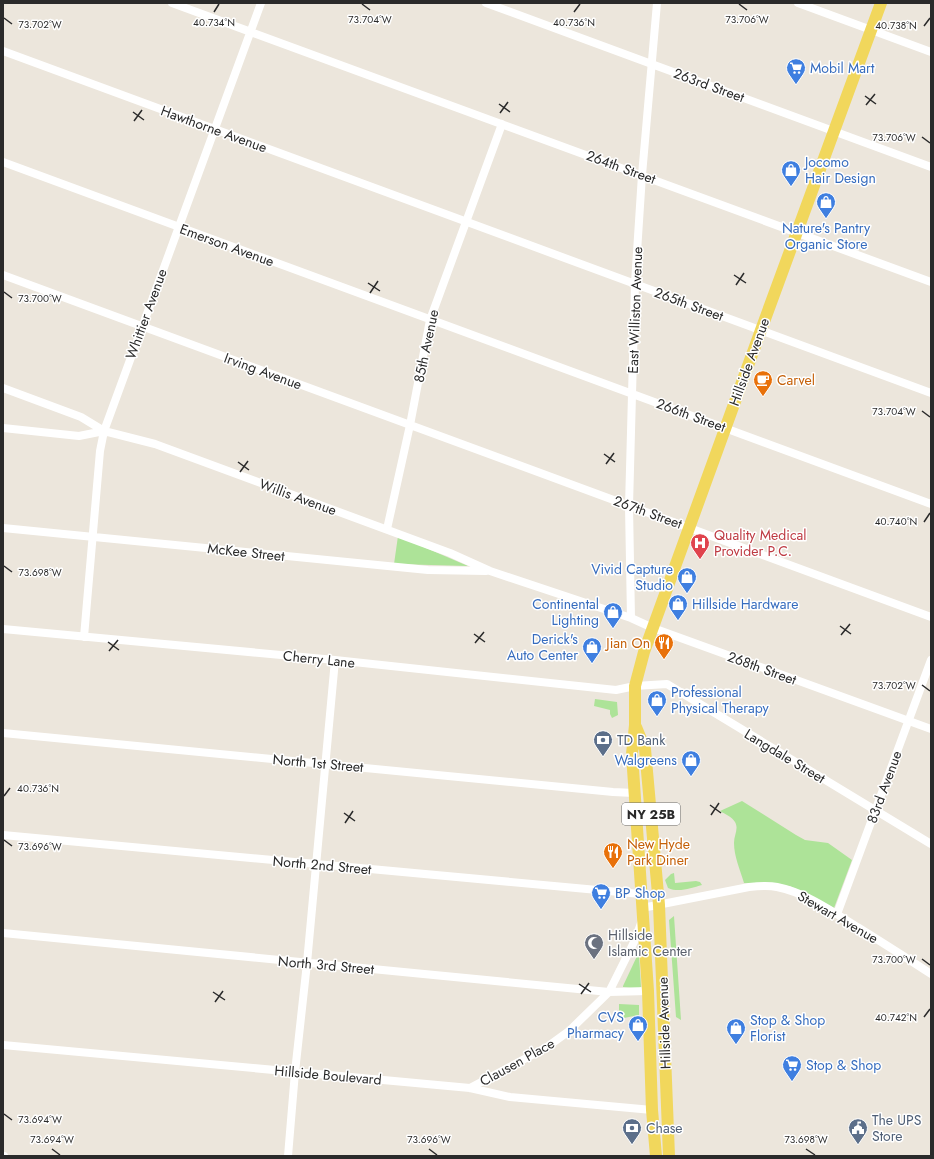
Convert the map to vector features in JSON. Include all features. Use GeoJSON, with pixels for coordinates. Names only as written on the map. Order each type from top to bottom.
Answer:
{"type":"FeatureCollection","features":[{"type":"Feature","properties":{"kind":"main road","name":"Hillside Avenue"},"geometry":{"type":"LineString","coordinates":[[656,1156],[652,1110],[648,991],[632,754],[635,726],[635,686],[653,628],[760,330],[881,3]]}},
{"type":"Feature","properties":{"kind":"main road","name":"Hillside Avenue"},"geometry":{"type":"LineString","coordinates":[[635,726],[645,749],[659,905],[669,1156]]}},
{"type":"Feature","properties":{"kind":"street","name":"264th Street"},"geometry":{"type":"LineString","coordinates":[[172,3],[931,282]]}},
{"type":"Feature","properties":{"kind":"street","name":"Whittier Avenue"},"geometry":{"type":"LineString","coordinates":[[84,637],[100,450],[104,431],[260,3]]}},
{"type":"Feature","properties":{"kind":"street","name":"263rd Street"},"geometry":{"type":"LineString","coordinates":[[486,3],[931,167]]}},
{"type":"Feature","properties":{"kind":"street","name":"East Williston Avenue"},"geometry":{"type":"LineString","coordinates":[[631,618],[629,506],[635,283],[642,175],[657,3]]}},
{"type":"Feature","properties":{"kind":"street"},"geometry":{"type":"LineString","coordinates":[[798,3],[931,52]]}},
{"type":"Feature","properties":{"kind":"street","name":"Hawthorne Avenue"},"geometry":{"type":"LineString","coordinates":[[3,51],[380,189]]}},
{"type":"Feature","properties":{"kind":"street","name":"85th Avenue"},"geometry":{"type":"LineString","coordinates":[[387,529],[410,425],[430,320],[502,124]]}},
{"type":"Feature","properties":{"kind":"street","name":"Emerson Avenue"},"geometry":{"type":"LineString","coordinates":[[3,162],[452,327]]}},
{"type":"Feature","properties":{"kind":"street","name":"265th Street"},"geometry":{"type":"LineString","coordinates":[[380,189],[931,393]]}},
{"type":"Feature","properties":{"kind":"street","name":"Irving Avenue"},"geometry":{"type":"LineString","coordinates":[[3,275],[523,466]]}},
{"type":"Feature","properties":{"kind":"street","name":"266th Street"},"geometry":{"type":"LineString","coordinates":[[452,327],[931,504]]}},
{"type":"Feature","properties":{"kind":"street","name":"Willis Avenue"},"geometry":{"type":"LineString","coordinates":[[3,388],[81,417],[104,431],[155,444],[387,529],[450,553],[490,571],[594,605]]}},
{"type":"Feature","properties":{"kind":"street"},"geometry":{"type":"LineString","coordinates":[[3,428],[79,436],[104,431]]}},
{"type":"Feature","properties":{"kind":"street","name":"267th Street"},"geometry":{"type":"LineString","coordinates":[[523,466],[931,617]]}},
{"type":"Feature","properties":{"kind":"street","name":"McKee Street"},"geometry":{"type":"LineString","coordinates":[[3,528],[428,570],[490,571]]}},
{"type":"Feature","properties":{"kind":"street","name":"268th Street"},"geometry":{"type":"LineString","coordinates":[[594,605],[631,618],[653,628],[931,729]]}},
{"type":"Feature","properties":{"kind":"street","name":"Cherry Lane"},"geometry":{"type":"LineString","coordinates":[[3,629],[335,660],[616,690],[635,686]]}},
{"type":"Feature","properties":{"kind":"street"},"geometry":{"type":"LineString","coordinates":[[288,1156],[335,660]]}},
{"type":"Feature","properties":{"kind":"street","name":"83rd Avenue"},"geometry":{"type":"LineString","coordinates":[[837,914],[931,660]]}},
{"type":"Feature","properties":{"kind":"street","name":"Langdale Street"},"geometry":{"type":"LineString","coordinates":[[635,686],[667,684],[931,844]]}},
{"type":"Feature","properties":{"kind":"street","name":"North 1st Street"},"geometry":{"type":"LineString","coordinates":[[3,733],[634,793]]}},
{"type":"Feature","properties":{"kind":"street","name":"North 2nd Street"},"geometry":{"type":"LineString","coordinates":[[3,835],[641,894]]}},
{"type":"Feature","properties":{"kind":"street","name":"Stewart Avenue"},"geometry":{"type":"LineString","coordinates":[[643,913],[659,905],[761,886],[775,887],[793,891],[807,897],[837,914],[931,974]]}},
{"type":"Feature","properties":{"kind":"street","name":"Clausen Place"},"geometry":{"type":"LineString","coordinates":[[470,1088],[547,1047],[569,1031],[610,992],[638,935],[643,913]]}},
{"type":"Feature","properties":{"kind":"street","name":"North 3rd Street"},"geometry":{"type":"LineString","coordinates":[[3,934],[610,992],[648,991]]}},
{"type":"Feature","properties":{"kind":"street","name":"Hillside Boulevard"},"geometry":{"type":"LineString","coordinates":[[3,1045],[470,1088],[510,1097],[652,1110]]}},
{"type":"Feature","properties":{"kind":"green space"},"geometry":{"type":"Polygon","coordinates":[[[398,536],[468,566],[394,564],[398,536]]]}},
{"type":"Feature","properties":{"kind":"green space"},"geometry":{"type":"Polygon","coordinates":[[[595,699],[617,702],[618,715],[612,718],[610,710],[594,706],[595,699]]]}},
{"type":"Feature","properties":{"kind":"green space"},"geometry":{"type":"Polygon","coordinates":[[[742,801],[805,840],[828,843],[852,860],[834,908],[790,886],[744,883],[734,848],[736,830],[735,822],[720,811],[742,801]]]}},
{"type":"Feature","properties":{"kind":"green space"},"geometry":{"type":"Polygon","coordinates":[[[674,873],[675,883],[696,881],[700,882],[702,885],[681,890],[668,888],[665,880],[674,873]]]}},
{"type":"Feature","properties":{"kind":"green space"},"geometry":{"type":"Polygon","coordinates":[[[674,916],[681,1020],[676,1017],[669,920],[674,916]]]}},
{"type":"Feature","properties":{"kind":"green space"},"geometry":{"type":"Polygon","coordinates":[[[638,954],[641,987],[638,989],[623,987],[623,986],[638,954]]]}},
{"type":"Feature","properties":{"kind":"green space"},"geometry":{"type":"Polygon","coordinates":[[[619,1004],[639,1005],[639,1015],[619,1019],[619,1004]]]}},
{"type":"Feature","properties":{"kind":"place","name":"Mobil Mart"},"geometry":{"type":"Point","coordinates":[796,85]}},
{"type":"Feature","properties":{"kind":"place","name":"Jocomo Hair Design"},"geometry":{"type":"Point","coordinates":[791,187]}},
{"type":"Feature","properties":{"kind":"place","name":"Nature's Pantry Organic Store"},"geometry":{"type":"Point","coordinates":[826,219]}},
{"type":"Feature","properties":{"kind":"place","name":"Carvel"},"geometry":{"type":"Point","coordinates":[763,397]}},
{"type":"Feature","properties":{"kind":"place","name":"Quality Medical Provider P.C."},"geometry":{"type":"Point","coordinates":[700,560]}},
{"type":"Feature","properties":{"kind":"place","name":"Vivid Capture Studio"},"geometry":{"type":"Point","coordinates":[687,594]}},
{"type":"Feature","properties":{"kind":"place","name":"Hillside Hardware"},"geometry":{"type":"Point","coordinates":[678,621]}},
{"type":"Feature","properties":{"kind":"place","name":"Continental Lighting"},"geometry":{"type":"Point","coordinates":[613,629]}},
{"type":"Feature","properties":{"kind":"place","name":"Jian On"},"geometry":{"type":"Point","coordinates":[664,660]}},
{"type":"Feature","properties":{"kind":"place","name":"Derick's Auto Center"},"geometry":{"type":"Point","coordinates":[592,664]}},
{"type":"Feature","properties":{"kind":"place","name":"Professional Physical Therapy"},"geometry":{"type":"Point","coordinates":[657,717]}},
{"type":"Feature","properties":{"kind":"place","name":"TD Bank"},"geometry":{"type":"Point","coordinates":[603,757]}},
{"type":"Feature","properties":{"kind":"place","name":"Walgreens"},"geometry":{"type":"Point","coordinates":[691,777]}},
{"type":"Feature","properties":{"kind":"place","name":"New Hyde Park Diner"},"geometry":{"type":"Point","coordinates":[613,869]}},
{"type":"Feature","properties":{"kind":"place","name":"BP Shop"},"geometry":{"type":"Point","coordinates":[601,910]}},
{"type":"Feature","properties":{"kind":"place","name":"Hillside Islamic Center"},"geometry":{"type":"Point","coordinates":[594,960]}},
{"type":"Feature","properties":{"kind":"place","name":"CVS Pharmacy"},"geometry":{"type":"Point","coordinates":[638,1042]}},
{"type":"Feature","properties":{"kind":"place","name":"Stop & Shop Florist"},"geometry":{"type":"Point","coordinates":[736,1045]}},
{"type":"Feature","properties":{"kind":"place","name":"Stop & Shop"},"geometry":{"type":"Point","coordinates":[792,1082]}},
{"type":"Feature","properties":{"kind":"place","name":"Chase"},"geometry":{"type":"Point","coordinates":[632,1145]}},
{"type":"Feature","properties":{"kind":"place","name":"The UPS Store"},"geometry":{"type":"Point","coordinates":[858,1145]}}]}
